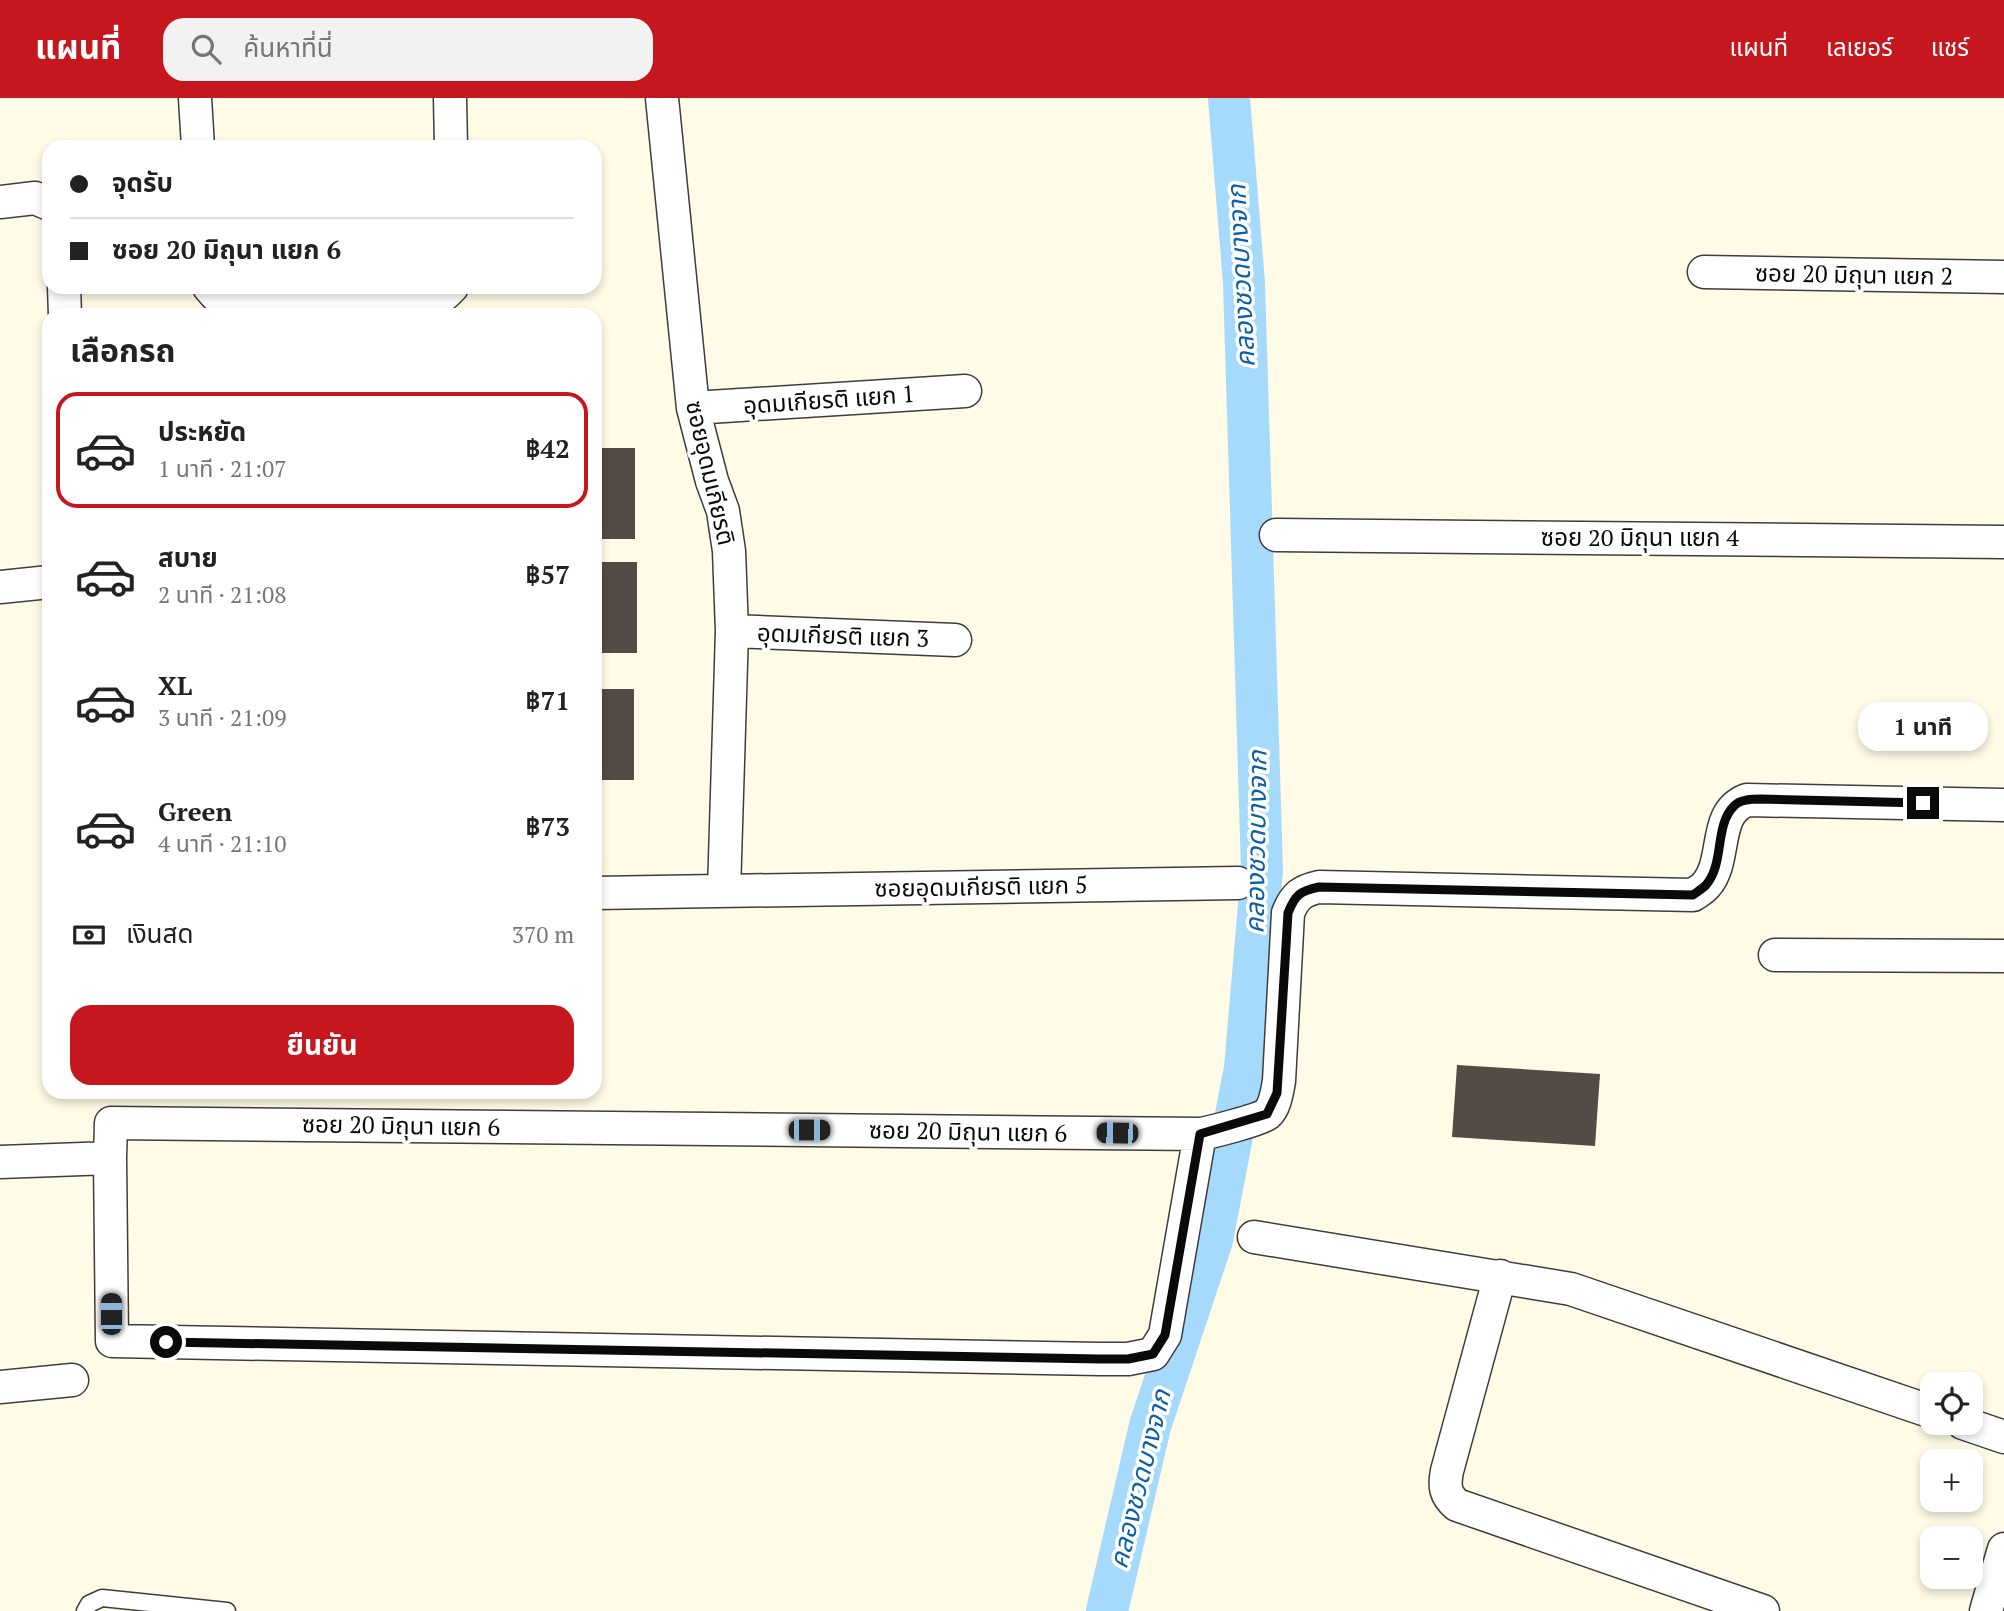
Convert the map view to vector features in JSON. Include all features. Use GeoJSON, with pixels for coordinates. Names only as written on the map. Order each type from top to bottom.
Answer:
{"type":"FeatureCollection","features":[{"type":"Feature","properties":{"kind":"street"},"geometry":{"type":"LineString","coordinates":[[195,98],[198,140]]}},
{"type":"Feature","properties":{"kind":"street"},"geometry":{"type":"LineString","coordinates":[[450,98],[452,140]]}},
{"type":"Feature","properties":{"kind":"street","name":"ซอยอุดมเกียรติ"},"geometry":{"type":"LineString","coordinates":[[662,98],[693,408],[712,481],[723,511],[729,551],[732,631],[724,891]]}},
{"type":"Feature","properties":{"kind":"street"},"geometry":{"type":"LineString","coordinates":[[0,202],[35,198],[42,201]]}},
{"type":"Feature","properties":{"kind":"street","name":"ซอย 20 มิถุนา แยก 2"},"geometry":{"type":"LineString","coordinates":[[1704,272],[2004,278]]}},
{"type":"Feature","properties":{"kind":"street"},"geometry":{"type":"LineString","coordinates":[[215,294],[236,302],[434,298],[445,294]]}},
{"type":"Feature","properties":{"kind":"street","name":"อุดมเกียรติ แยก 1"},"geometry":{"type":"LineString","coordinates":[[693,408],[965,391]]}},
{"type":"Feature","properties":{"kind":"street","name":"ซอย 20 มิถุนา แยก 4"},"geometry":{"type":"LineString","coordinates":[[1276,535],[2004,542]]}},
{"type":"Feature","properties":{"kind":"street"},"geometry":{"type":"LineString","coordinates":[[0,587],[42,583]]}},
{"type":"Feature","properties":{"kind":"street","name":"อุดมเกียรติ แยก 3"},"geometry":{"type":"LineString","coordinates":[[732,631],[955,640]]}},
{"type":"Feature","properties":{"kind":"street","name":"ซอย 20 มิถุนา แยก 6"},"geometry":{"type":"LineString","coordinates":[[110,1158],[111,1123],[1207,1133],[1267,1114],[1275,1101],[1279,1082],[1288,913],[1294,898],[1302,890],[1319,887],[1693,895],[1707,884],[1717,863],[1730,812],[1735,804],[1747,800],[2004,805]]}},
{"type":"Feature","properties":{"kind":"street","name":"ซอยอุดมเกียรติ แยก 5"},"geometry":{"type":"LineString","coordinates":[[602,893],[1238,883]]}},
{"type":"Feature","properties":{"kind":"street"},"geometry":{"type":"LineString","coordinates":[[1775,955],[2004,956]]}},
{"type":"Feature","properties":{"kind":"street"},"geometry":{"type":"LineString","coordinates":[[0,1161],[110,1158],[111,1341],[1109,1359],[1153,1354],[1165,1335],[1207,1133]]}},
{"type":"Feature","properties":{"kind":"street"},"geometry":{"type":"LineString","coordinates":[[1254,1237],[1571,1289],[1920,1408]]}},
{"type":"Feature","properties":{"kind":"street"},"geometry":{"type":"LineString","coordinates":[[1500,1276],[1447,1471],[1447,1497],[1457,1505],[1763,1611]]}},
{"type":"Feature","properties":{"kind":"street"},"geometry":{"type":"LineString","coordinates":[[0,1387],[72,1380]]}},
{"type":"Feature","properties":{"kind":"street"},"geometry":{"type":"LineString","coordinates":[[1983,1430],[2004,1437]]}},
{"type":"Feature","properties":{"kind":"street"},"geometry":{"type":"LineString","coordinates":[[1988,1611],[2004,1549]]}},
{"type":"Feature","properties":{"kind":"lane"},"geometry":{"type":"LineString","coordinates":[[85,1611],[89,1604],[102,1598],[227,1611]]}},
{"type":"Feature","properties":{"kind":"building"},"geometry":{"type":"Polygon","coordinates":[[[602,448],[635,448],[635,539],[602,539],[602,448]]]}},
{"type":"Feature","properties":{"kind":"building"},"geometry":{"type":"Polygon","coordinates":[[[602,562],[637,562],[637,653],[602,653],[602,562]]]}},
{"type":"Feature","properties":{"kind":"building"},"geometry":{"type":"Polygon","coordinates":[[[602,689],[634,689],[634,780],[602,780],[602,689]]]}},
{"type":"Feature","properties":{"kind":"building"},"geometry":{"type":"Polygon","coordinates":[[[1457,1065],[1600,1074],[1595,1146],[1452,1137],[1457,1065]]]}},
{"type":"Feature","properties":{"kind":"waterway","name":"คลองชวดบางจาก"},"geometry":{"type":"LineString","coordinates":[[1107,1611],[1150,1426],[1212,1240],[1245,1068],[1262,870],[1244,283],[1229,98]]}},
{"type":"Feature","properties":{"kind":"route"},"geometry":{"type":"LineString","coordinates":[[166,1342],[1100,1359],[1128,1359],[1153,1354],[1165,1335],[1200,1134],[1267,1114],[1275,1101],[1279,1082],[1288,913],[1294,898],[1302,890],[1319,887],[1693,895],[1707,884],[1717,863],[1726,820],[1735,804],[1761,799],[1923,803]]}}]}
